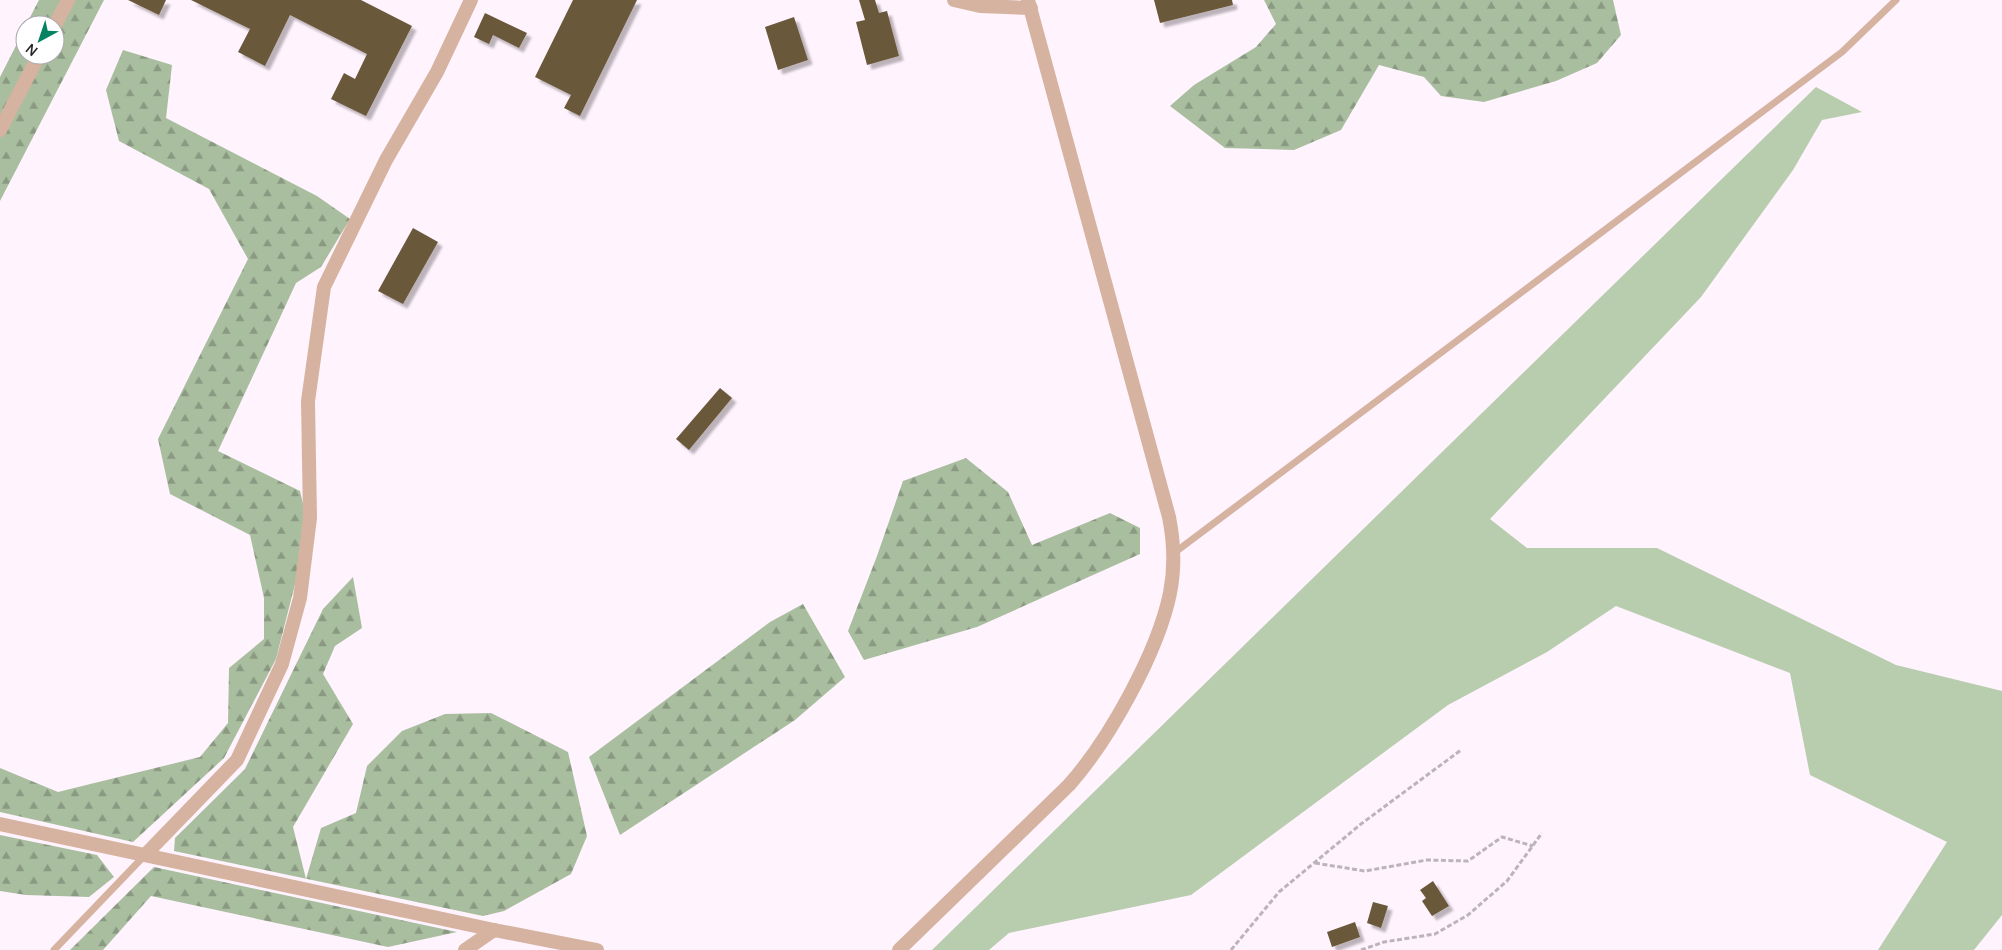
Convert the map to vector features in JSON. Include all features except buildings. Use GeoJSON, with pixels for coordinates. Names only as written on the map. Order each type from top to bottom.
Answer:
{"type":"FeatureCollection","features":[{"type":"Feature","properties":{"kind":"street"},"geometry":{"type":"LineString","coordinates":[[60,15],[68,0]]}},
{"type":"Feature","properties":{"kind":"street"},"geometry":{"type":"LineString","coordinates":[[146,854],[237,760],[282,664],[300,598],[310,518],[308,402],[324,287],[386,160],[437,72],[471,0]]}},
{"type":"Feature","properties":{"kind":"street"},"geometry":{"type":"LineString","coordinates":[[899,950],[1069,785],[1090,759],[1120,711],[1145,664],[1161,624],[1170,593],[1174,553],[1173,536],[1167,508],[1030,4],[980,6],[954,0]]}},
{"type":"Feature","properties":{"kind":"street"},"geometry":{"type":"LineString","coordinates":[[0,130],[34,65]]}},
{"type":"Feature","properties":{"kind":"street"},"geometry":{"type":"LineString","coordinates":[[0,824],[494,930],[597,950]]}},
{"type":"Feature","properties":{"kind":"street"},"geometry":{"type":"LineString","coordinates":[[464,950],[494,930]]}},
{"type":"Feature","properties":{"kind":"lane"},"geometry":{"type":"LineString","coordinates":[[1174,553],[1842,52],[1896,0]]}},
{"type":"Feature","properties":{"kind":"lane"},"geometry":{"type":"LineString","coordinates":[[54,950],[146,854]]}},
{"type":"Feature","properties":{"kind":"path"},"geometry":{"type":"LineString","coordinates":[[1231,950],[1279,892],[1361,824],[1462,750]]}},
{"type":"Feature","properties":{"kind":"path"},"geometry":{"type":"LineString","coordinates":[[1361,950],[1384,942],[1435,934],[1468,915],[1507,881],[1542,833]]}},
{"type":"Feature","properties":{"kind":"path"},"geometry":{"type":"LineString","coordinates":[[1314,863],[1365,871],[1427,860],[1468,861],[1502,837],[1533,846]]}},
{"type":"Feature","properties":{"kind":"green space"},"geometry":{"type":"Polygon","coordinates":[[[39,0],[104,0],[0,201],[0,77],[15,48],[15,65],[65,65],[65,15],[31,15],[39,0]]]}},
{"type":"Feature","properties":{"kind":"green space"},"geometry":{"type":"Polygon","coordinates":[[[1264,0],[1613,0],[1621,35],[1597,63],[1556,81],[1484,102],[1441,96],[1424,77],[1379,65],[1341,130],[1294,150],[1225,148],[1170,106],[1194,85],[1256,47],[1276,24],[1264,0]]]}},
{"type":"Feature","properties":{"kind":"green space"},"geometry":{"type":"Polygon","coordinates":[[[123,50],[172,65],[166,118],[317,196],[350,219],[321,267],[296,283],[218,451],[300,491],[309,529],[276,659],[224,758],[133,842],[0,812],[0,768],[58,792],[200,757],[228,723],[229,668],[264,639],[264,598],[250,535],[170,494],[158,439],[248,259],[209,189],[119,141],[106,90],[123,50]]]}},
{"type":"Feature","properties":{"kind":"green space"},"geometry":{"type":"Polygon","coordinates":[[[1816,87],[1862,112],[1822,120],[1793,170],[1701,297],[1490,519],[1527,548],[1657,548],[1896,665],[2002,691],[2002,915],[1974,950],[1878,950],[1947,842],[1810,775],[1790,673],[1616,606],[1547,652],[1448,705],[1191,895],[1009,933],[989,950],[932,950],[1816,87]]]}},
{"type":"Feature","properties":{"kind":"green space"},"geometry":{"type":"Polygon","coordinates":[[[966,458],[1008,492],[1032,545],[1110,513],[1140,528],[1140,554],[977,627],[864,660],[848,631],[903,481],[966,458]]]}},
{"type":"Feature","properties":{"kind":"green space"},"geometry":{"type":"Polygon","coordinates":[[[353,577],[362,628],[335,646],[323,674],[353,724],[293,827],[306,879],[174,851],[175,838],[245,769],[323,609],[353,577]]]}},
{"type":"Feature","properties":{"kind":"green space"},"geometry":{"type":"Polygon","coordinates":[[[803,604],[845,677],[795,720],[620,835],[589,757],[770,622],[803,604]]]}},
{"type":"Feature","properties":{"kind":"green space"},"geometry":{"type":"Polygon","coordinates":[[[491,713],[568,752],[587,836],[571,874],[504,911],[483,916],[306,879],[321,828],[356,813],[367,766],[402,731],[445,714],[491,713]]]}},
{"type":"Feature","properties":{"kind":"green space"},"geometry":{"type":"Polygon","coordinates":[[[0,835],[97,855],[114,877],[89,897],[26,895],[0,891],[0,835]]]}},
{"type":"Feature","properties":{"kind":"green space"},"geometry":{"type":"Polygon","coordinates":[[[154,867],[457,932],[388,947],[151,896],[103,950],[70,950],[154,867]]]}}]}
